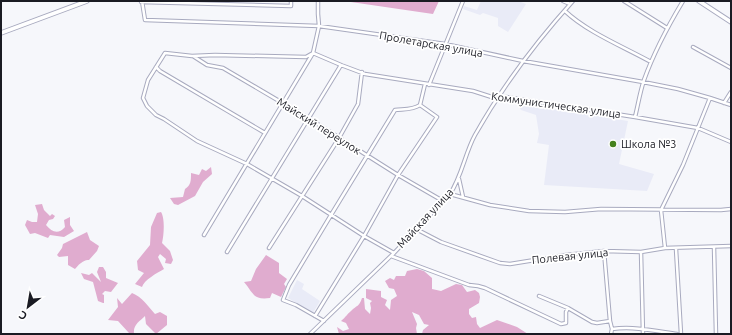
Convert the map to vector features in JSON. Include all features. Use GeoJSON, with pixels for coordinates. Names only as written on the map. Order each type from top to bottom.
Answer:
{"type":"FeatureCollection","features":[{"type":"Feature","properties":{"kind":"main road"},"geometry":{"type":"LineString","coordinates":[[1,33],[86,1]]}},
{"type":"Feature","properties":{"kind":"main road"},"geometry":{"type":"LineString","coordinates":[[699,1],[731,22]]}},
{"type":"Feature","properties":{"kind":"street"},"geometry":{"type":"LineString","coordinates":[[141,1],[291,6],[291,1]]}},
{"type":"Feature","properties":{"kind":"street","name":"Пролетарская улица"},"geometry":{"type":"LineString","coordinates":[[141,1],[145,20],[319,26],[445,44],[523,61],[643,82],[710,98],[731,105]]}},
{"type":"Feature","properties":{"kind":"street"},"geometry":{"type":"LineString","coordinates":[[204,235],[313,53],[319,26],[318,1]]}},
{"type":"Feature","properties":{"kind":"street"},"geometry":{"type":"LineString","coordinates":[[429,85],[463,1]]}},
{"type":"Feature","properties":{"kind":"street"},"geometry":{"type":"LineString","coordinates":[[563,1],[570,4]]}},
{"type":"Feature","properties":{"kind":"street","name":"Майская улица"},"geometry":{"type":"LineString","coordinates":[[310,334],[394,253],[450,194],[459,178],[474,136],[523,61],[573,1]]}},
{"type":"Feature","properties":{"kind":"street"},"geometry":{"type":"LineString","coordinates":[[624,1],[667,28]]}},
{"type":"Feature","properties":{"kind":"street"},"geometry":{"type":"LineString","coordinates":[[635,117],[643,82],[667,28],[683,1]]}},
{"type":"Feature","properties":{"kind":"street"},"geometry":{"type":"LineString","coordinates":[[565,11],[574,20],[591,30],[652,62]]}},
{"type":"Feature","properties":{"kind":"street"},"geometry":{"type":"LineString","coordinates":[[693,48],[731,68]]}},
{"type":"Feature","properties":{"kind":"street"},"geometry":{"type":"LineString","coordinates":[[313,53],[306,57],[215,55],[192,56],[165,53],[148,80],[143,98],[147,106],[156,115],[197,141],[247,164],[272,178],[364,236],[394,253]]}},
{"type":"Feature","properties":{"kind":"street","name":"Коммунистическая улица"},"geometry":{"type":"LineString","coordinates":[[313,53],[340,65],[362,72],[429,85],[473,91],[498,99],[506,97],[698,128],[731,142]]}},
{"type":"Feature","properties":{"kind":"street","name":"Майский переулок"},"geometry":{"type":"LineString","coordinates":[[192,56],[207,64],[223,68],[443,201]]}},
{"type":"Feature","properties":{"kind":"street"},"geometry":{"type":"LineString","coordinates":[[227,252],[340,65]]}},
{"type":"Feature","properties":{"kind":"street"},"geometry":{"type":"LineString","coordinates":[[156,67],[160,71],[265,133]]}},
{"type":"Feature","properties":{"kind":"street"},"geometry":{"type":"LineString","coordinates":[[269,248],[339,138],[358,104],[362,72]]}},
{"type":"Feature","properties":{"kind":"street"},"geometry":{"type":"LineString","coordinates":[[324,321],[283,300],[296,273],[396,110],[416,108],[420,105],[425,84]]}},
{"type":"Feature","properties":{"kind":"street"},"geometry":{"type":"LineString","coordinates":[[724,103],[731,92]]}},
{"type":"Feature","properties":{"kind":"street"},"geometry":{"type":"LineString","coordinates":[[665,248],[661,210],[683,165],[710,98]]}},
{"type":"Feature","properties":{"kind":"street"},"geometry":{"type":"LineString","coordinates":[[315,316],[364,236],[398,175],[437,117],[420,105]]}},
{"type":"Feature","properties":{"kind":"street"},"geometry":{"type":"LineString","coordinates":[[459,178],[463,198]]}},
{"type":"Feature","properties":{"kind":"street"},"geometry":{"type":"LineString","coordinates":[[450,194],[490,205],[529,211],[564,212],[601,209],[731,209]]}},
{"type":"Feature","properties":{"kind":"street","name":"Полевая улица"},"geometry":{"type":"LineString","coordinates":[[416,229],[441,242],[500,263],[510,264],[566,255],[604,251],[641,252],[665,248],[731,246]]}},
{"type":"Feature","properties":{"kind":"street"},"geometry":{"type":"LineString","coordinates":[[714,247],[716,334]]}},
{"type":"Feature","properties":{"kind":"street"},"geometry":{"type":"LineString","coordinates":[[676,248],[681,334]]}},
{"type":"Feature","properties":{"kind":"street"},"geometry":{"type":"LineString","coordinates":[[604,251],[612,329],[611,334]]}},
{"type":"Feature","properties":{"kind":"street"},"geometry":{"type":"LineString","coordinates":[[641,252],[643,334]]}},
{"type":"Feature","properties":{"kind":"street"},"geometry":{"type":"LineString","coordinates":[[390,256],[469,285],[485,288],[560,324],[566,323],[566,312],[568,308]]}},
{"type":"Feature","properties":{"kind":"street"},"geometry":{"type":"LineString","coordinates":[[539,296],[568,308],[592,322],[597,323],[610,321]]}},
{"type":"Feature","properties":{"kind":"street"},"geometry":{"type":"LineString","coordinates":[[612,329],[644,329],[677,334]]}},
{"type":"Feature","properties":{"kind":"shaded area"},"geometry":{"type":"Polygon","coordinates":[[[344,1],[439,1],[433,14],[344,1]]]}},
{"type":"Feature","properties":{"kind":"shaded area"},"geometry":{"type":"Polygon","coordinates":[[[481,1],[518,1],[526,4],[508,32],[498,26],[498,18],[483,13],[480,15],[463,9],[464,6],[477,10],[481,1]]]}},
{"type":"Feature","properties":{"kind":"shaded area"},"geometry":{"type":"Polygon","coordinates":[[[517,103],[628,121],[619,164],[654,174],[647,191],[544,185],[549,145],[537,143],[539,134],[536,115],[521,110],[517,103]]]}},
{"type":"Feature","properties":{"kind":"shaded area"},"geometry":{"type":"Polygon","coordinates":[[[211,167],[212,174],[203,182],[195,196],[178,205],[174,204],[170,198],[183,197],[185,189],[190,182],[191,173],[199,175],[202,169],[206,171],[211,167]]]}},
{"type":"Feature","properties":{"kind":"shaded area"},"geometry":{"type":"Polygon","coordinates":[[[42,204],[44,210],[50,216],[52,214],[55,216],[53,219],[49,220],[46,225],[55,232],[60,231],[65,227],[64,220],[70,217],[70,225],[74,231],[64,237],[50,235],[48,238],[35,233],[30,234],[25,225],[27,220],[37,222],[38,214],[35,205],[42,204]]]}},
{"type":"Feature","properties":{"kind":"shaded area"},"geometry":{"type":"Polygon","coordinates":[[[161,212],[164,227],[162,243],[170,251],[173,260],[171,264],[165,263],[166,259],[160,254],[158,257],[164,269],[148,279],[142,287],[135,284],[144,273],[138,270],[137,261],[150,245],[151,227],[157,213],[161,212]]]}},
{"type":"Feature","properties":{"kind":"shaded area"},"geometry":{"type":"Polygon","coordinates":[[[87,232],[90,240],[99,246],[97,251],[89,260],[83,261],[75,269],[68,265],[68,256],[59,257],[57,255],[63,244],[87,232]]]}},
{"type":"Feature","properties":{"kind":"shaded area"},"geometry":{"type":"Polygon","coordinates":[[[266,255],[279,263],[279,273],[287,279],[284,284],[286,287],[281,297],[272,293],[270,298],[257,297],[244,282],[251,281],[256,269],[266,255]]]}},
{"type":"Feature","properties":{"kind":"shaded area"},"geometry":{"type":"Polygon","coordinates":[[[99,267],[103,267],[106,272],[106,278],[118,283],[111,292],[105,291],[102,294],[104,295],[104,303],[98,301],[93,282],[84,279],[81,273],[89,275],[92,273],[101,282],[97,272],[99,267]]]}},
{"type":"Feature","properties":{"kind":"shaded area"},"geometry":{"type":"Polygon","coordinates":[[[417,269],[424,271],[432,278],[432,289],[441,291],[456,284],[462,285],[467,292],[475,290],[479,293],[479,303],[469,309],[469,314],[472,318],[476,317],[477,324],[480,328],[497,320],[517,327],[528,334],[422,334],[423,330],[429,325],[424,324],[419,315],[412,312],[417,324],[417,334],[339,334],[337,327],[343,331],[349,329],[346,323],[341,321],[359,304],[362,298],[364,298],[365,309],[370,314],[370,303],[372,301],[366,298],[366,289],[381,291],[381,297],[387,300],[385,305],[390,310],[391,300],[397,296],[394,289],[389,288],[385,281],[390,278],[394,280],[396,276],[405,276],[407,271],[417,269]]]}},
{"type":"Feature","properties":{"kind":"shaded area"},"geometry":{"type":"Polygon","coordinates":[[[297,280],[304,284],[302,289],[320,301],[313,313],[288,298],[297,280]]]}},
{"type":"Feature","properties":{"kind":"shaded area"},"geometry":{"type":"Polygon","coordinates":[[[132,293],[142,299],[155,314],[160,312],[167,316],[167,325],[156,334],[146,324],[145,316],[136,325],[134,333],[129,333],[118,321],[108,320],[118,307],[117,298],[122,304],[132,293]]]}},
{"type":"Feature","properties":{"kind":"place","name":"Школа №3"},"geometry":{"type":"Point","coordinates":[613,144]}}]}
